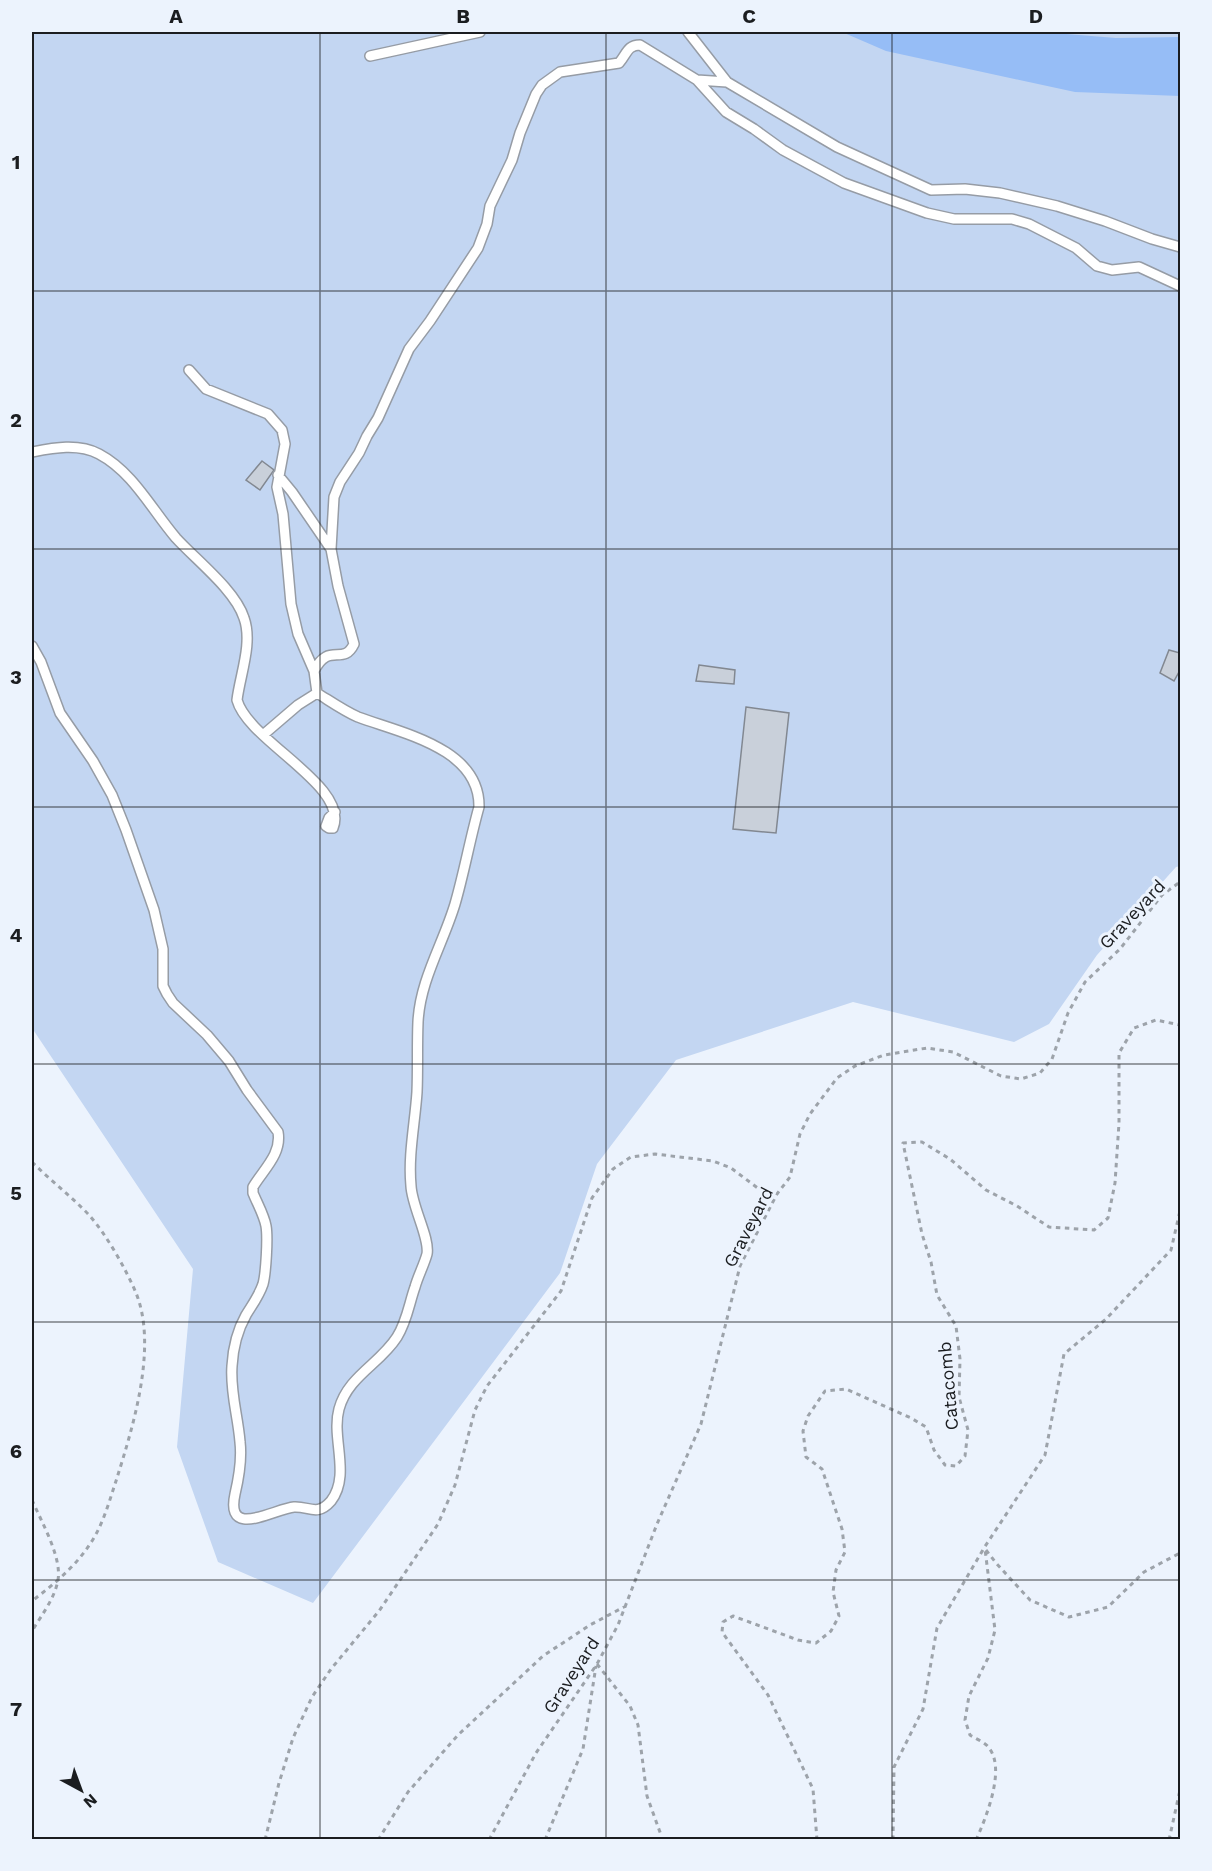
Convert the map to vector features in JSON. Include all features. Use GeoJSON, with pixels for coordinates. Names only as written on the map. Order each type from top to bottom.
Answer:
{"type":"FeatureCollection","features":[{"type":"Feature","properties":{"kind":"lane"},"geometry":{"type":"LineString","coordinates":[[370,56],[480,32]]}},
{"type":"Feature","properties":{"kind":"lane"},"geometry":{"type":"LineString","coordinates":[[688,32],[728,81],[837,147],[932,189],[965,189],[1000,193],[1057,206],[1180,247]]}},
{"type":"Feature","properties":{"kind":"lane"},"geometry":{"type":"LineString","coordinates":[[314,671],[324,656],[342,655],[351,651],[354,644],[338,586],[332,549],[334,497],[340,482],[378,418],[409,349],[478,248],[487,224],[490,206],[512,160],[529,110],[542,85],[560,72],[619,63],[630,47],[640,45],[697,80],[726,112],[783,150],[844,183],[927,213],[954,219],[1012,219],[1029,224],[1076,248],[1097,266],[1112,270],[1139,267],[1180,286]]}},
{"type":"Feature","properties":{"kind":"lane"},"geometry":{"type":"LineString","coordinates":[[697,80],[728,81]]}},
{"type":"Feature","properties":{"kind":"lane"},"geometry":{"type":"LineString","coordinates":[[189,370],[206,389],[268,414],[282,430],[285,444],[277,487],[285,534],[291,604],[298,634],[314,671],[317,693]]}},
{"type":"Feature","properties":{"kind":"lane"},"geometry":{"type":"LineString","coordinates":[[32,452],[58,447],[79,448],[98,453],[105,458],[126,475],[178,539],[228,594],[241,611],[247,628],[237,700],[245,715],[295,766],[294,773],[297,775],[305,773],[325,793],[335,812]]}},
{"type":"Feature","properties":{"kind":"lane"},"geometry":{"type":"LineString","coordinates":[[278,475],[332,549]]}},
{"type":"Feature","properties":{"kind":"lane"},"geometry":{"type":"LineString","coordinates":[[32,646],[41,662],[60,713],[93,761],[112,795],[126,830],[154,910],[163,949],[163,986],[166,994],[229,1061],[278,1132],[280,1140],[277,1149],[253,1187],[253,1193],[266,1227],[263,1284],[238,1331],[232,1369],[232,1395],[240,1443],[241,1466],[233,1503],[239,1518],[246,1519],[262,1518],[294,1507],[312,1511],[321,1509],[330,1501],[336,1491],[340,1471],[336,1431],[340,1406],[352,1383],[383,1354],[397,1337],[410,1309],[411,1299],[427,1252],[426,1239],[412,1203],[410,1172],[417,1092],[418,1019],[424,986],[455,903],[479,807],[477,787],[471,778],[463,767],[436,746],[354,715],[317,693]]}},
{"type":"Feature","properties":{"kind":"lane"},"geometry":{"type":"LineString","coordinates":[[263,735],[298,705],[317,693]]}},
{"type":"Feature","properties":{"kind":"path","name":"Graveyard"},"geometry":{"type":"LineString","coordinates":[[489,1839],[536,1753],[597,1664],[618,1626],[657,1524],[701,1424],[740,1266],[777,1194],[790,1177],[800,1134],[810,1114],[837,1078],[855,1066],[884,1055],[927,1048],[952,1053],[1000,1076],[1021,1079],[1040,1073],[1052,1059],[1068,1013],[1085,982],[1119,949],[1162,896],[1180,882]]}},
{"type":"Feature","properties":{"kind":"path","name":"Catacomb"},"geometry":{"type":"LineString","coordinates":[[817,1839],[813,1789],[768,1695],[722,1632],[723,1622],[733,1616],[798,1640],[816,1643],[831,1631],[839,1616],[833,1592],[836,1570],[845,1552],[842,1529],[822,1469],[806,1456],[803,1431],[808,1416],[825,1390],[846,1389],[926,1427],[934,1450],[945,1465],[956,1466],[965,1456],[968,1430],[959,1397],[960,1359],[956,1326],[937,1294],[903,1143],[922,1142],[950,1159],[986,1190],[1017,1206],[1049,1227],[1095,1230],[1108,1218],[1115,1183],[1119,1123],[1119,1053],[1134,1028],[1156,1020],[1180,1025]]}},
{"type":"Feature","properties":{"kind":"path"},"geometry":{"type":"LineString","coordinates":[[266,1839],[292,1738],[312,1697],[331,1669],[380,1611],[438,1524],[454,1485],[478,1402],[487,1386],[561,1291],[592,1198],[613,1169],[631,1157],[655,1154],[713,1161],[731,1168],[759,1190],[777,1194]]}},
{"type":"Feature","properties":{"kind":"path"},"geometry":{"type":"LineString","coordinates":[[32,1162],[88,1214],[103,1234],[136,1293],[142,1317],[144,1346],[141,1382],[120,1468],[107,1509],[90,1544],[58,1581],[32,1601]]}},
{"type":"Feature","properties":{"kind":"path"},"geometry":{"type":"LineString","coordinates":[[893,1839],[894,1767],[923,1709],[937,1628],[984,1548],[1045,1455],[1064,1354],[1106,1319],[1171,1250],[1180,1211]]}},
{"type":"Feature","properties":{"kind":"path"},"geometry":{"type":"LineString","coordinates":[[32,1500],[58,1562],[58,1581],[46,1609],[32,1631]]}},
{"type":"Feature","properties":{"kind":"path"},"geometry":{"type":"LineString","coordinates":[[984,1548],[1030,1600],[1069,1617],[1108,1607],[1144,1572],[1180,1553]]}},
{"type":"Feature","properties":{"kind":"path"},"geometry":{"type":"LineString","coordinates":[[976,1839],[996,1779],[994,1756],[988,1746],[970,1735],[965,1720],[969,1696],[988,1658],[995,1630],[984,1548]]}},
{"type":"Feature","properties":{"kind":"path"},"geometry":{"type":"LineString","coordinates":[[378,1839],[408,1792],[458,1735],[543,1656],[590,1624],[626,1606]]}},
{"type":"Feature","properties":{"kind":"path"},"geometry":{"type":"LineString","coordinates":[[545,1839],[583,1749],[597,1664]]}},
{"type":"Feature","properties":{"kind":"path"},"geometry":{"type":"LineString","coordinates":[[597,1664],[630,1706],[638,1725],[647,1796],[661,1839]]}},
{"type":"Feature","properties":{"kind":"path"},"geometry":{"type":"LineString","coordinates":[[1169,1839],[1180,1790]]}},
{"type":"Feature","properties":{"kind":"shaded area"},"geometry":{"type":"Polygon","coordinates":[[[32,32],[1180,32],[1180,866],[1176,867],[1097,955],[1049,1024],[1014,1042],[853,1002],[676,1060],[597,1164],[560,1273],[313,1603],[218,1562],[177,1447],[193,1269],[32,1028],[32,32]]]}},
{"type":"Feature","properties":{"kind":"water"},"geometry":{"type":"Polygon","coordinates":[[[842,32],[1042,32],[1116,38],[1180,37],[1180,96],[1075,92],[886,51],[842,32]]]}},
{"type":"Feature","properties":{"kind":"building"},"geometry":{"type":"Polygon","coordinates":[[[262,461],[274,470],[260,490],[246,480],[262,461]]]}},
{"type":"Feature","properties":{"kind":"building"},"geometry":{"type":"Polygon","coordinates":[[[1169,650],[1180,653],[1180,670],[1174,681],[1160,673],[1169,650]]]}},
{"type":"Feature","properties":{"kind":"building"},"geometry":{"type":"Polygon","coordinates":[[[699,665],[735,670],[734,684],[696,681],[699,665]]]}},
{"type":"Feature","properties":{"kind":"building"},"geometry":{"type":"Polygon","coordinates":[[[746,707],[789,713],[776,833],[733,829],[746,707]]]}}]}
